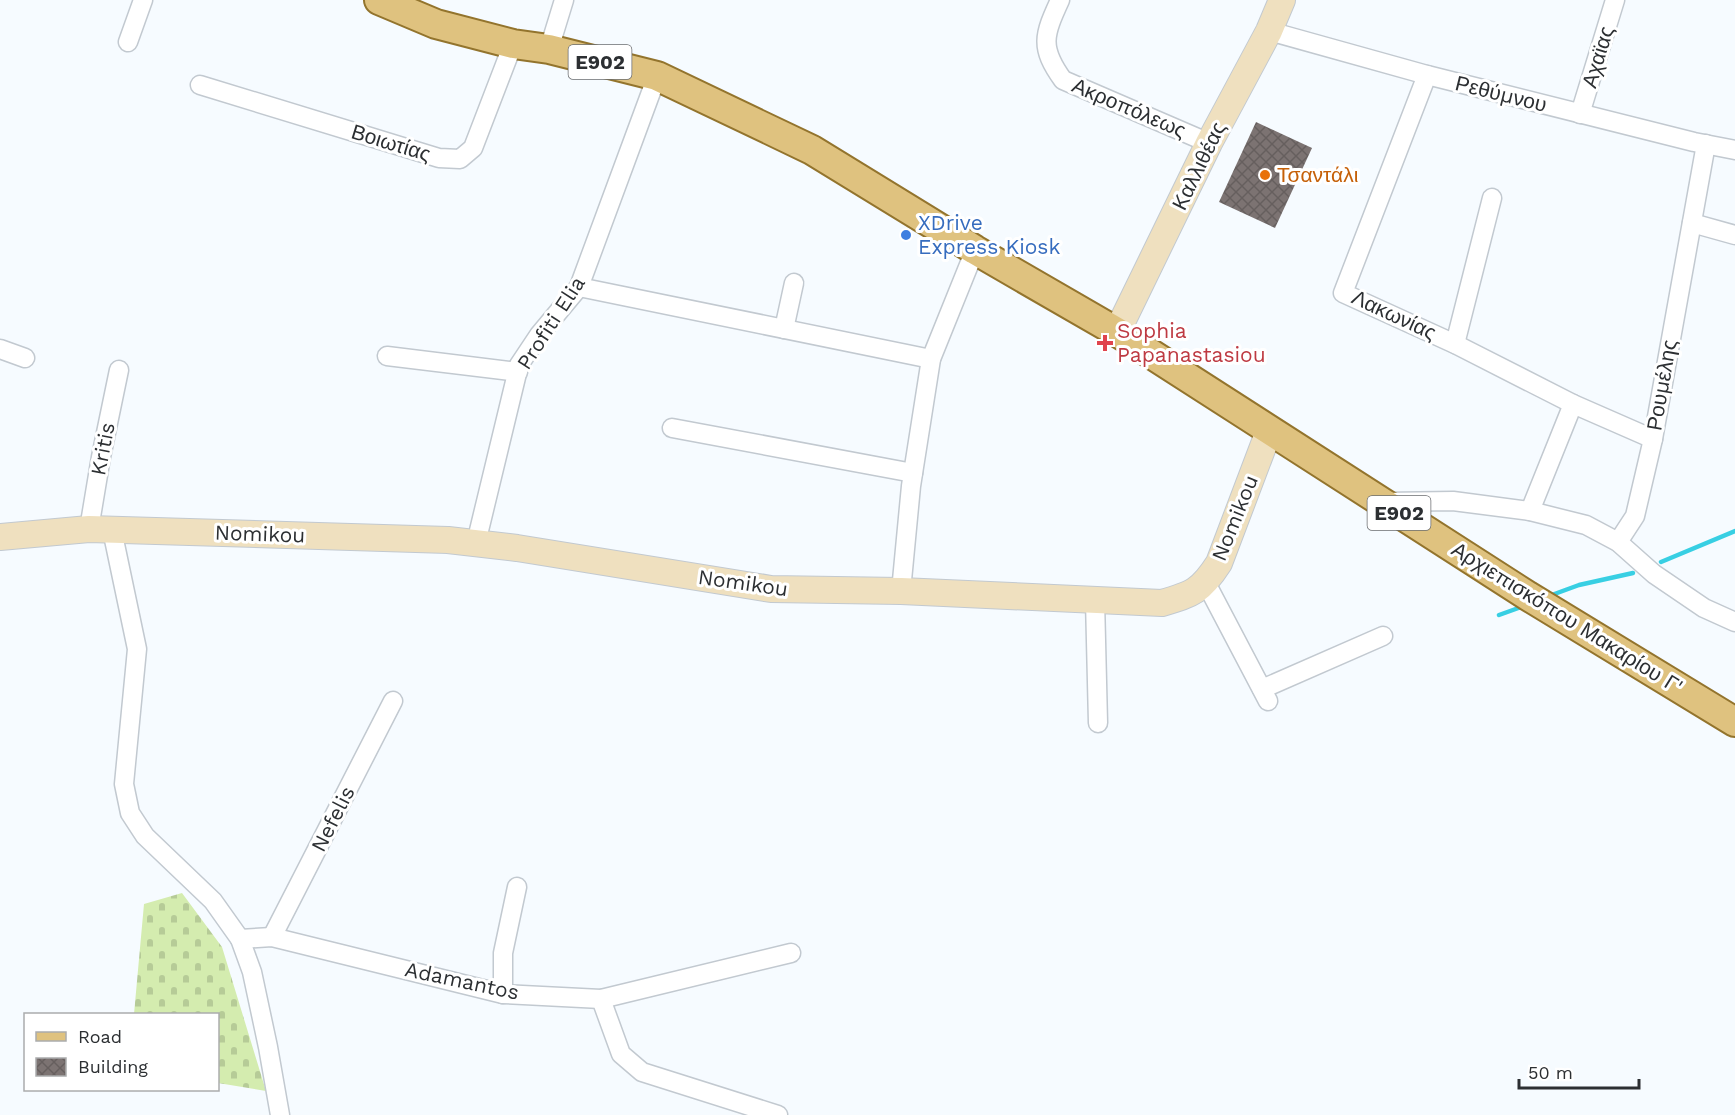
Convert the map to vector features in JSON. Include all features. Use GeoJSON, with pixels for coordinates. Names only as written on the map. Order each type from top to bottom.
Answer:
{"type":"FeatureCollection","features":[{"type":"Feature","properties":{"kind":"main road","name":"Αρχιεπισκόπου Μακαρίου Γ'"},"geometry":{"type":"LineString","coordinates":[[379,0],[436,24],[513,44],[549,49],[657,76],[812,150],[975,250],[1117,332],[1538,602],[1735,722]]}},
{"type":"Feature","properties":{"kind":"street"},"geometry":{"type":"LineString","coordinates":[[128,42],[143,0]]}},
{"type":"Feature","properties":{"kind":"street"},"geometry":{"type":"LineString","coordinates":[[549,49],[564,0]]}},
{"type":"Feature","properties":{"kind":"street","name":"Ακροπόλεως"},"geometry":{"type":"LineString","coordinates":[[1060,0],[1048,27],[1046,44],[1051,63],[1063,80],[1209,143]]}},
{"type":"Feature","properties":{"kind":"street","name":"Καλλιθέας"},"geometry":{"type":"LineString","coordinates":[[1117,332],[1209,143],[1269,31],[1282,0]]}},
{"type":"Feature","properties":{"kind":"street","name":"Αχαϊας"},"geometry":{"type":"LineString","coordinates":[[1580,114],[1615,0]]}},
{"type":"Feature","properties":{"kind":"street","name":"Ρεθύμνου"},"geometry":{"type":"LineString","coordinates":[[1269,31],[1427,75],[1735,150]]}},
{"type":"Feature","properties":{"kind":"street","name":"Βοιωτίας"},"geometry":{"type":"LineString","coordinates":[[200,85],[439,158],[459,159],[473,148],[513,44]]}},
{"type":"Feature","properties":{"kind":"street","name":"Λακωνίας"},"geometry":{"type":"LineString","coordinates":[[1427,75],[1343,293],[1455,344],[1573,404],[1653,439]]}},
{"type":"Feature","properties":{"kind":"street","name":"Profiti Elia"},"geometry":{"type":"LineString","coordinates":[[476,543],[519,365],[539,335],[579,287],[657,76]]}},
{"type":"Feature","properties":{"kind":"street","name":"Ρουμέλης"},"geometry":{"type":"LineString","coordinates":[[1618,542],[1635,516],[1653,439],[1706,144]]}},
{"type":"Feature","properties":{"kind":"street"},"geometry":{"type":"LineString","coordinates":[[1455,344],[1492,198]]}},
{"type":"Feature","properties":{"kind":"street"},"geometry":{"type":"LineString","coordinates":[[1692,223],[1735,235]]}},
{"type":"Feature","properties":{"kind":"street"},"geometry":{"type":"LineString","coordinates":[[901,591],[914,473],[931,359],[975,250]]}},
{"type":"Feature","properties":{"kind":"street"},"geometry":{"type":"LineString","coordinates":[[784,329],[794,283]]}},
{"type":"Feature","properties":{"kind":"street"},"geometry":{"type":"LineString","coordinates":[[579,287],[931,359]]}},
{"type":"Feature","properties":{"kind":"street"},"geometry":{"type":"LineString","coordinates":[[0,349],[25,358]]}},
{"type":"Feature","properties":{"kind":"street"},"geometry":{"type":"LineString","coordinates":[[387,356],[518,372]]}},
{"type":"Feature","properties":{"kind":"street","name":"Kritis"},"geometry":{"type":"LineString","coordinates":[[100,530],[100,457],[119,370]]}},
{"type":"Feature","properties":{"kind":"street"},"geometry":{"type":"LineString","coordinates":[[1530,511],[1573,404]]}},
{"type":"Feature","properties":{"kind":"street"},"geometry":{"type":"LineString","coordinates":[[672,428],[914,473]]}},
{"type":"Feature","properties":{"kind":"street","name":"Nomikou"},"geometry":{"type":"LineString","coordinates":[[0,537],[100,530],[448,540],[771,589],[901,591],[1162,603],[1186,596],[1206,583],[1219,563],[1269,431]]}},
{"type":"Feature","properties":{"kind":"street"},"geometry":{"type":"LineString","coordinates":[[1383,502],[1453,501],[1530,511],[1586,525],[1618,542],[1654,574],[1704,608],[1735,622]]}},
{"type":"Feature","properties":{"kind":"street"},"geometry":{"type":"LineString","coordinates":[[100,530],[137,649],[124,784],[130,813],[145,836],[213,902],[240,939],[252,972],[280,1115]]}},
{"type":"Feature","properties":{"kind":"street"},"geometry":{"type":"LineString","coordinates":[[1206,583],[1265,695],[1383,636]]}},
{"type":"Feature","properties":{"kind":"street"},"geometry":{"type":"LineString","coordinates":[[1095,600],[1098,723]]}},
{"type":"Feature","properties":{"kind":"street","name":"Nefelis"},"geometry":{"type":"LineString","coordinates":[[272,937],[393,701]]}},
{"type":"Feature","properties":{"kind":"street"},"geometry":{"type":"LineString","coordinates":[[503,994],[503,953],[516,887]]}},
{"type":"Feature","properties":{"kind":"street","name":"Adamantos"},"geometry":{"type":"LineString","coordinates":[[240,939],[272,937],[503,994],[601,999],[791,953]]}},
{"type":"Feature","properties":{"kind":"street"},"geometry":{"type":"LineString","coordinates":[[601,999],[621,1054],[642,1072],[778,1115]]}},
{"type":"Feature","properties":{"kind":"green space"},"geometry":{"type":"Polygon","coordinates":[[[182,893],[222,947],[266,1091],[219,1083],[219,1013],[134,1013],[144,904],[182,893]]]}},
{"type":"Feature","properties":{"kind":"building","name":"Τσαντάλι"},"geometry":{"type":"Polygon","coordinates":[[[1256,122],[1312,148],[1275,228],[1219,202],[1256,122]]]}},
{"type":"Feature","properties":{"kind":"waterway"},"geometry":{"type":"LineString","coordinates":[[1661,562],[1735,531]]}},
{"type":"Feature","properties":{"kind":"waterway"},"geometry":{"type":"LineString","coordinates":[[1549,596],[1579,585],[1633,573]]}},
{"type":"Feature","properties":{"kind":"waterway"},"geometry":{"type":"LineString","coordinates":[[1499,615],[1524,606]]}},
{"type":"Feature","properties":{"kind":"place","name":"Τσαντάλι"},"geometry":{"type":"Point","coordinates":[1265,175]}},
{"type":"Feature","properties":{"kind":"place","name":"XDrive Express Kiosk"},"geometry":{"type":"Point","coordinates":[906,235]}},
{"type":"Feature","properties":{"kind":"place","name":"Sophia Papanastasiou"},"geometry":{"type":"Point","coordinates":[1105,343]}}]}
